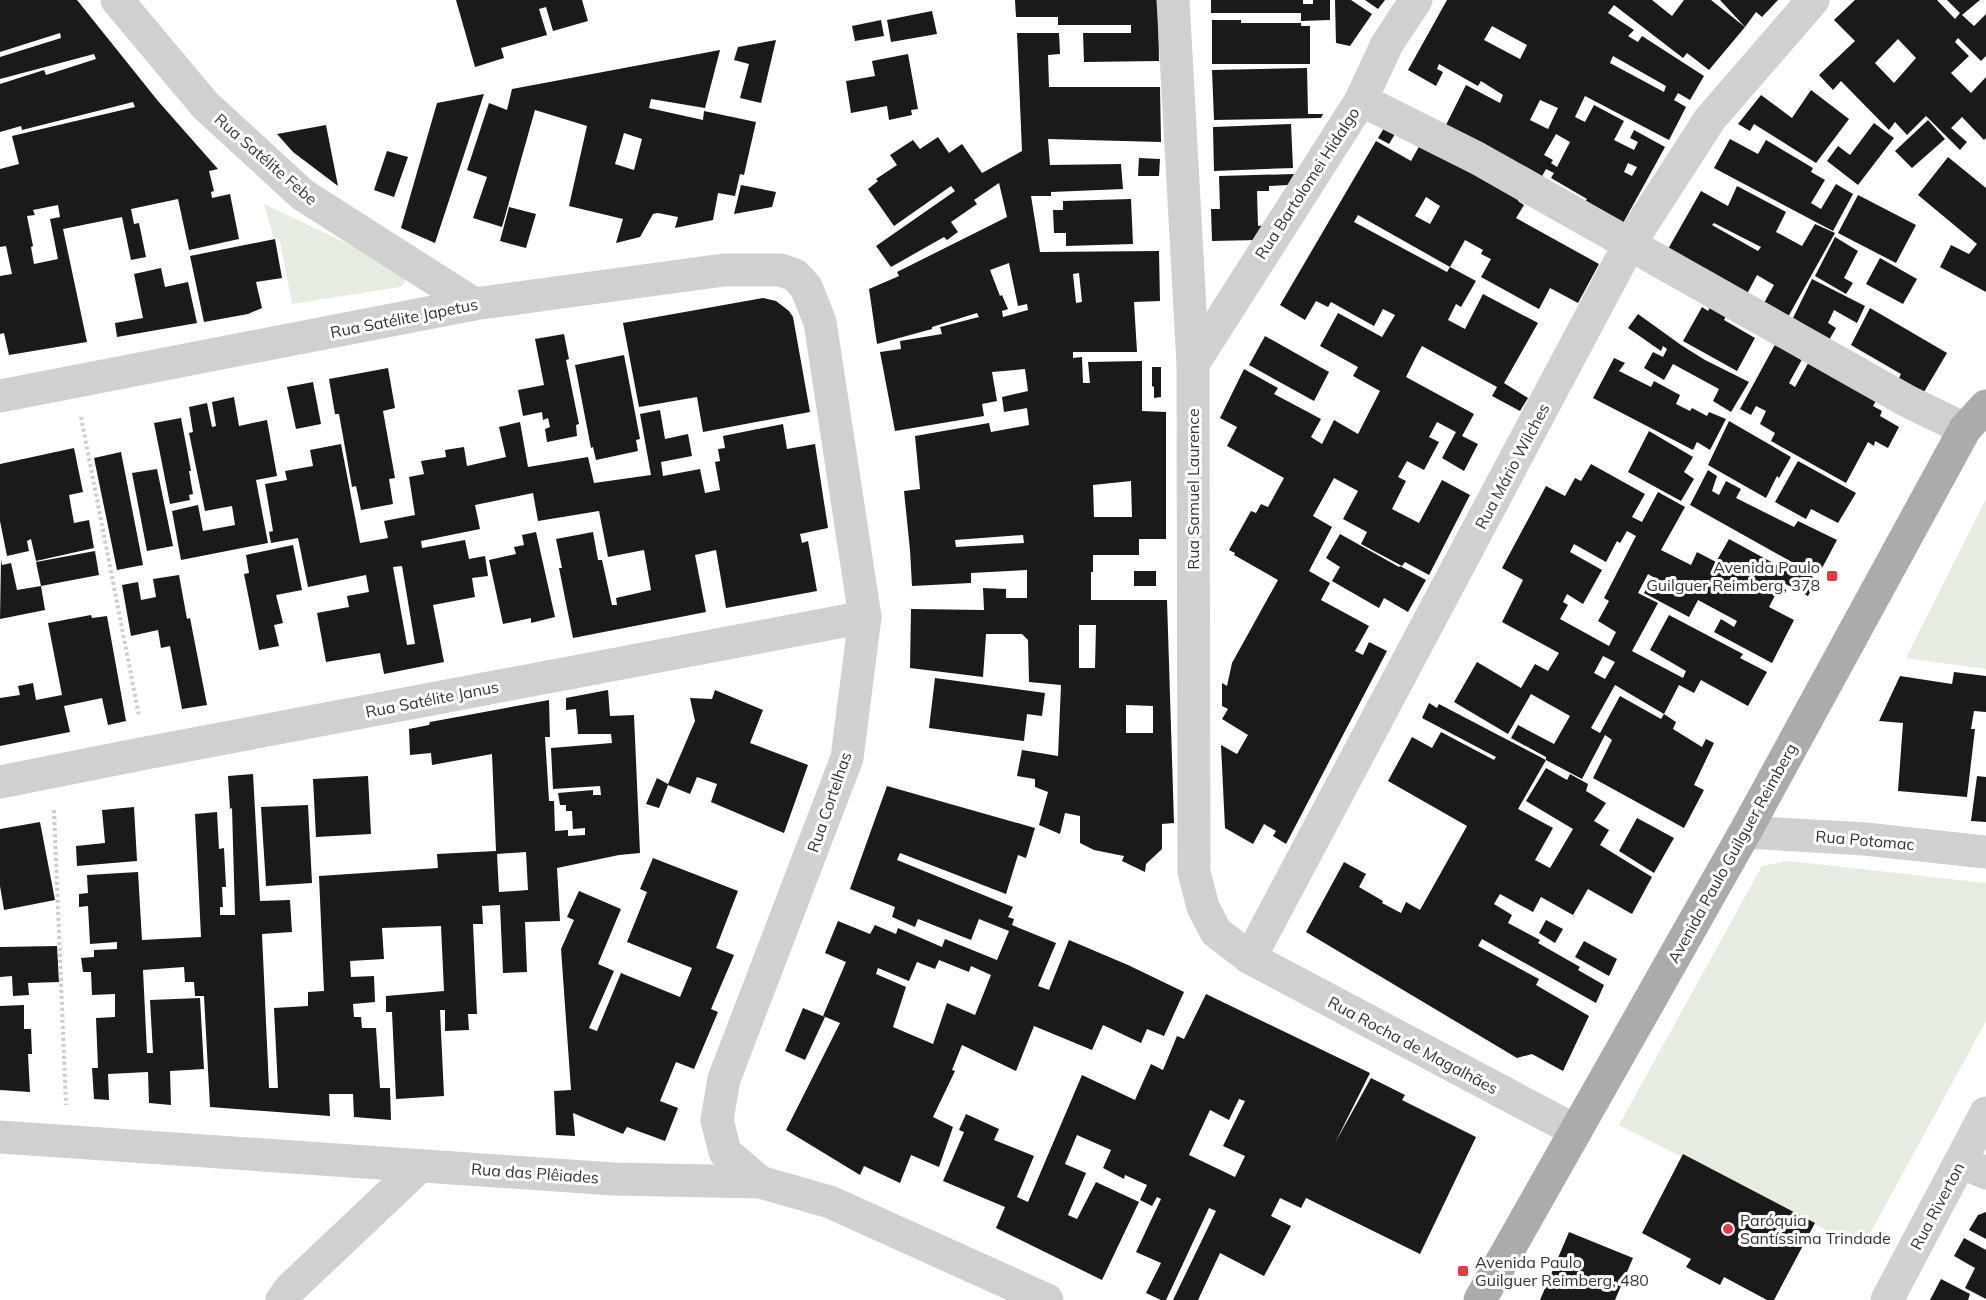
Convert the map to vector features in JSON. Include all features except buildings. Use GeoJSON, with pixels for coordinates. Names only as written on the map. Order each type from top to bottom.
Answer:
{"type":"FeatureCollection","features":[{"type":"Feature","properties":{"kind":"main road","name":"Avenida Paulo Guilguer Reimberg"},"geometry":{"type":"LineString","coordinates":[[1480,1300],[1976,418]]}},
{"type":"Feature","properties":{"kind":"street","name":"Rua Satélite Febe"},"geometry":{"type":"LineString","coordinates":[[117,0],[205,105],[303,195],[474,304]]}},
{"type":"Feature","properties":{"kind":"street","name":"Rua Samuel Laurence"},"geometry":{"type":"LineString","coordinates":[[1173,0],[1192,364],[1194,872],[1203,907],[1216,932],[1250,958]]}},
{"type":"Feature","properties":{"kind":"street","name":"Rua Bartolomei Hidalgo"},"geometry":{"type":"LineString","coordinates":[[1192,364],[1361,100],[1388,44],[1416,0]]}},
{"type":"Feature","properties":{"kind":"street","name":"Rua Mário Wilches"},"geometry":{"type":"LineString","coordinates":[[1250,958],[1630,243],[1710,118],[1813,0]]}},
{"type":"Feature","properties":{"kind":"street"},"geometry":{"type":"LineString","coordinates":[[1361,100],[1477,158],[1906,401],[1976,418]]}},
{"type":"Feature","properties":{"kind":"street","name":"Rua Satélite Japetus"},"geometry":{"type":"LineString","coordinates":[[0,396],[474,304],[724,270],[780,270],[795,275],[806,287]]}},
{"type":"Feature","properties":{"kind":"street","name":"Rua Cortelhas"},"geometry":{"type":"LineString","coordinates":[[760,1182],[725,1152],[717,1120],[720,1099],[724,1078],[847,758],[865,617],[820,322],[806,287]]}},
{"type":"Feature","properties":{"kind":"street","name":"Rua Satélite Janus"},"geometry":{"type":"LineString","coordinates":[[0,782],[865,617]]}},
{"type":"Feature","properties":{"kind":"street","name":"Rua Potomac"},"geometry":{"type":"LineString","coordinates":[[1745,832],[1865,838],[1986,852]]}},
{"type":"Feature","properties":{"kind":"street","name":"Rua Rocha de Magalhães"},"geometry":{"type":"LineString","coordinates":[[1250,958],[1576,1131]]}},
{"type":"Feature","properties":{"kind":"street","name":"Rua Riverton"},"geometry":{"type":"LineString","coordinates":[[1887,1300],[1973,1168],[1986,1113]]}},
{"type":"Feature","properties":{"kind":"street","name":"Rua das Plêiades"},"geometry":{"type":"LineString","coordinates":[[0,1137],[614,1179],[760,1182],[830,1202],[1047,1300]]}},
{"type":"Feature","properties":{"kind":"street"},"geometry":{"type":"LineString","coordinates":[[282,1300],[291,1288],[420,1166]]}},
{"type":"Feature","properties":{"kind":"path"},"geometry":{"type":"LineString","coordinates":[[74,383],[146,753]]}},
{"type":"Feature","properties":{"kind":"path"},"geometry":{"type":"LineString","coordinates":[[52,771],[68,1142]]}},
{"type":"Feature","properties":{"kind":"shaded area"},"geometry":{"type":"Polygon","coordinates":[[[264,204],[399,268],[406,273],[405,282],[400,287],[292,304],[280,241],[273,235],[264,204]]]}},
{"type":"Feature","properties":{"kind":"shaded area"},"geometry":{"type":"Polygon","coordinates":[[[1986,499],[1986,669],[1906,658],[1986,499]]]}},
{"type":"Feature","properties":{"kind":"shaded area"},"geometry":{"type":"Polygon","coordinates":[[[1789,861],[1986,883],[1986,1021],[1862,1248],[1619,1125],[1762,866],[1789,861]]]}},
{"type":"Feature","properties":{"kind":"place","name":"Avenida Paulo Guilguer Reimberg, 378"},"geometry":{"type":"Point","coordinates":[1832,576]}},
{"type":"Feature","properties":{"kind":"place","name":"Paróquia Santíssima Trindade"},"geometry":{"type":"Point","coordinates":[1728,1229]}},
{"type":"Feature","properties":{"kind":"place","name":"Avenida Paulo Guilguer Reimberg, 480"},"geometry":{"type":"Point","coordinates":[1463,1271]}}]}
